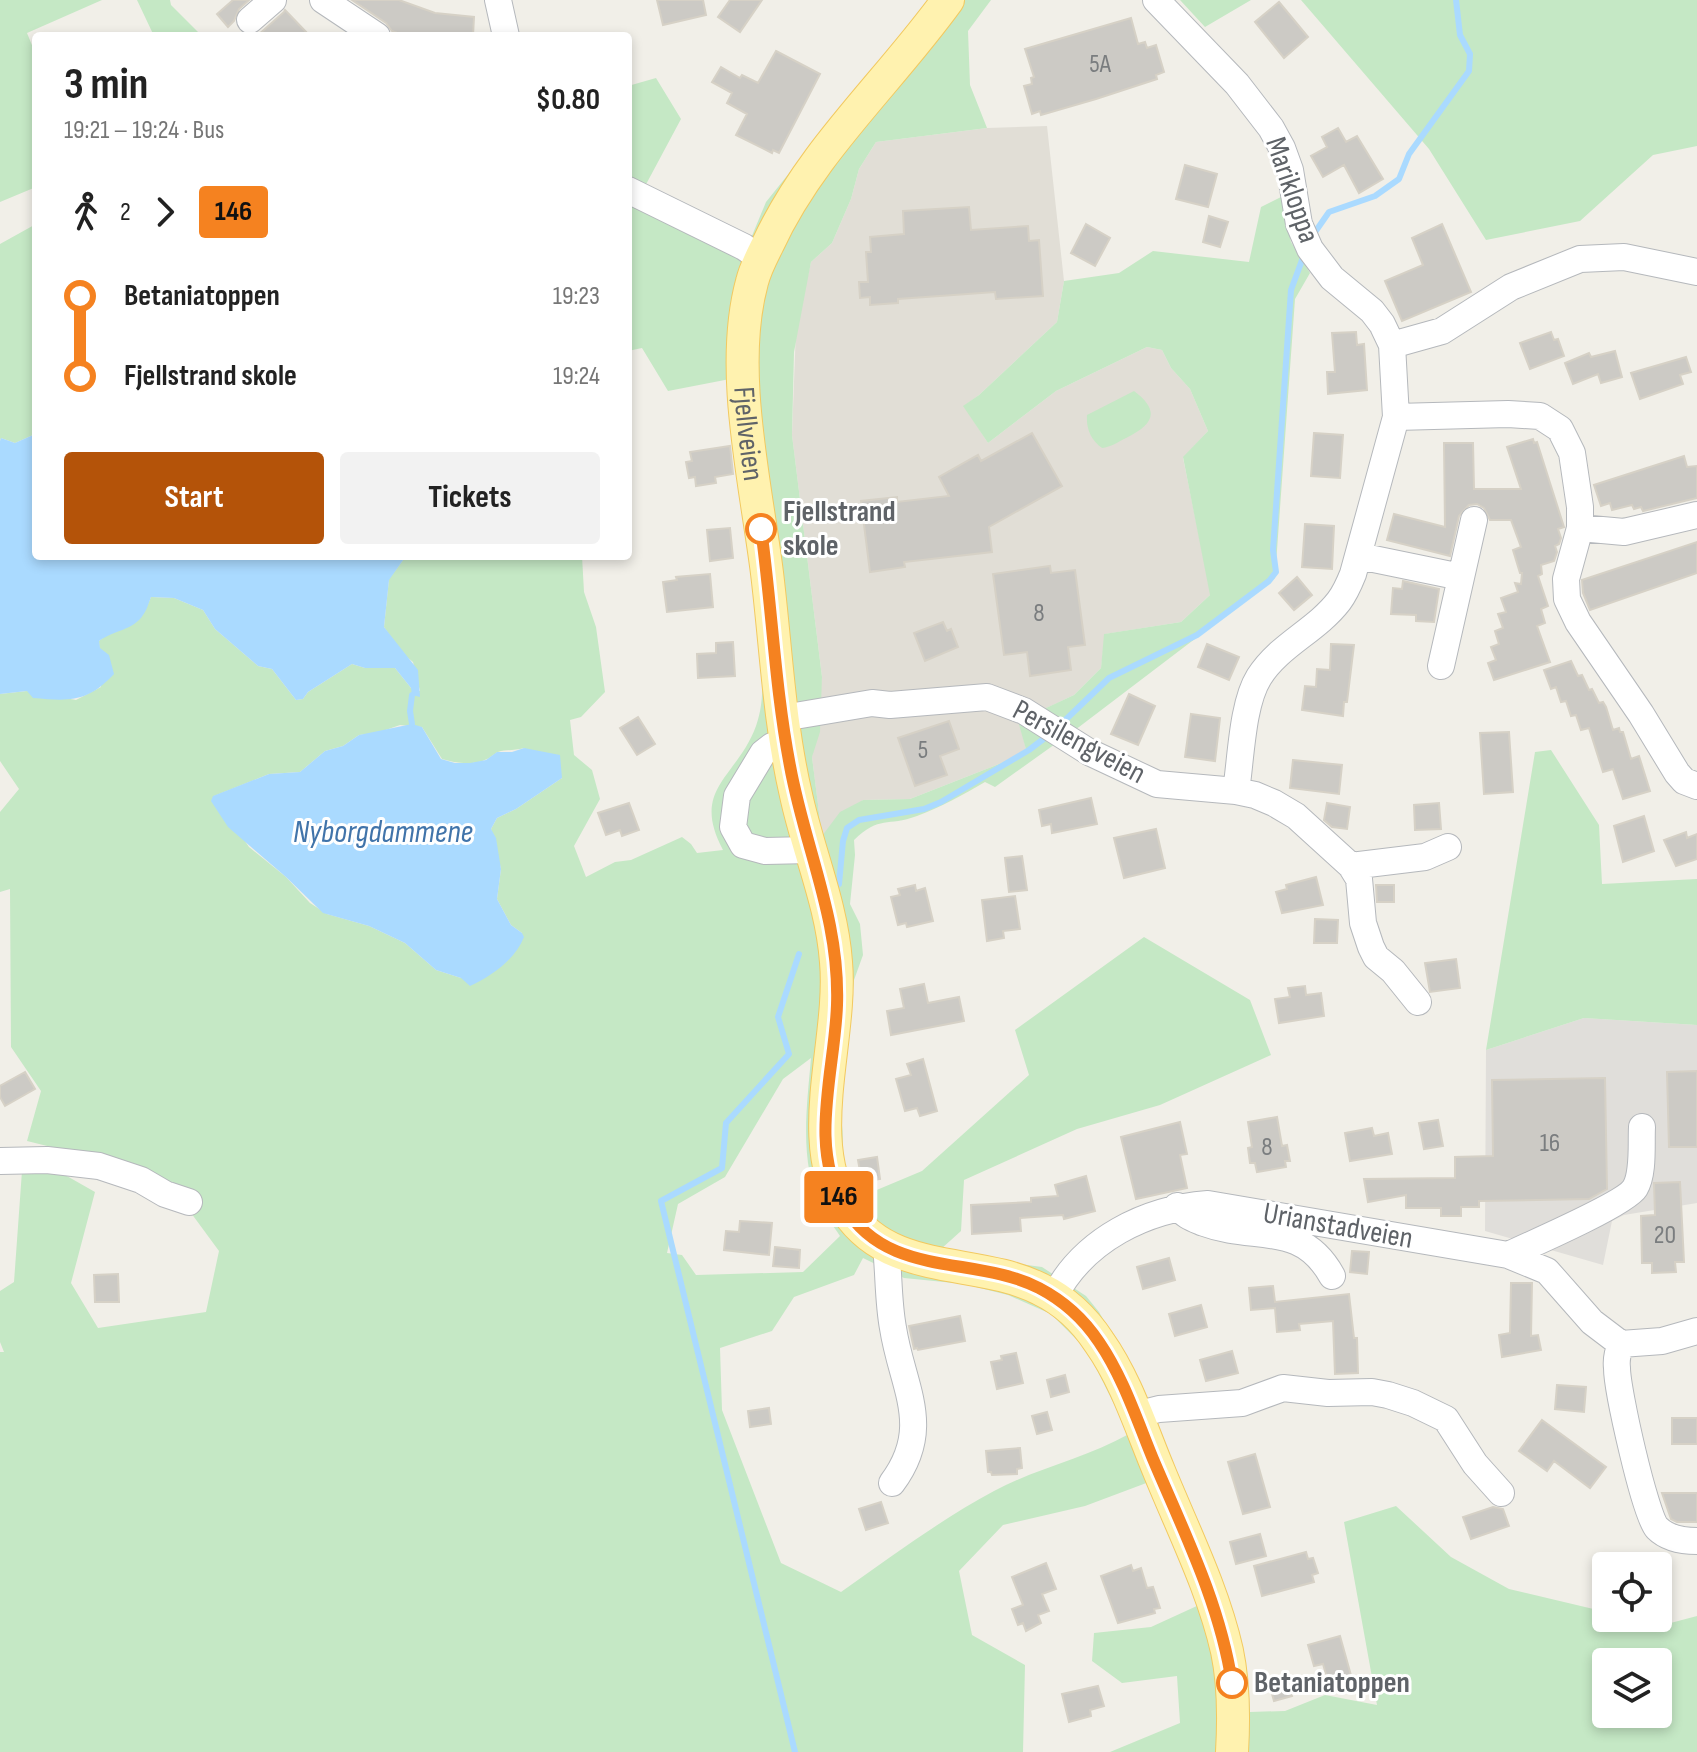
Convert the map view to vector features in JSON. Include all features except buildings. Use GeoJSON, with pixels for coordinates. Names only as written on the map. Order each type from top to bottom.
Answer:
{"type":"FeatureCollection","features":[{"type":"Feature","properties":{"kind":"main road","name":"Fjellveien"},"geometry":{"type":"LineString","coordinates":[[948,0],[820,156],[777,224],[753,276],[746,308],[742,363],[784,730],[810,850],[832,930],[837,976],[837,1011],[826,1107],[829,1166],[843,1205],[857,1224],[886,1247],[939,1264],[1020,1281],[1054,1297],[1079,1316],[1100,1342],[1135,1415],[1218,1620],[1233,1692],[1232,1752]]}},
{"type":"Feature","properties":{"kind":"street"},"geometry":{"type":"LineString","coordinates":[[250,20],[273,0]]}},
{"type":"Feature","properties":{"kind":"street"},"geometry":{"type":"LineString","coordinates":[[323,0],[370,32]]}},
{"type":"Feature","properties":{"kind":"street"},"geometry":{"type":"LineString","coordinates":[[498,0],[505,32]]}},
{"type":"Feature","properties":{"kind":"street","name":"Marikloppa"},"geometry":{"type":"LineString","coordinates":[[1156,0],[1237,84],[1271,128],[1290,170],[1303,236],[1332,278],[1372,311],[1392,345],[1396,417],[1359,556],[1341,598],[1280,652],[1258,678],[1249,700],[1236,791]]}},
{"type":"Feature","properties":{"kind":"street"},"geometry":{"type":"LineString","coordinates":[[632,192],[744,247],[761,259]]}},
{"type":"Feature","properties":{"kind":"street"},"geometry":{"type":"LineString","coordinates":[[1392,345],[1442,331],[1511,287],[1580,259],[1624,257],[1697,272]]}},
{"type":"Feature","properties":{"kind":"street"},"geometry":{"type":"LineString","coordinates":[[1396,417],[1540,416],[1560,429],[1572,453],[1580,507],[1580,528],[1566,579],[1567,599],[1578,622],[1677,773],[1684,781],[1697,786]]}},
{"type":"Feature","properties":{"kind":"street"},"geometry":{"type":"LineString","coordinates":[[1580,528],[1624,532],[1697,515]]}},
{"type":"Feature","properties":{"kind":"street"},"geometry":{"type":"LineString","coordinates":[[1441,666],[1474,520]]}},
{"type":"Feature","properties":{"kind":"street"},"geometry":{"type":"LineString","coordinates":[[1359,556],[1461,577]]}},
{"type":"Feature","properties":{"kind":"street","name":"Persilengveien"},"geometry":{"type":"LineString","coordinates":[[784,730],[872,703],[890,705],[987,697],[1009,704],[1089,752],[1157,784],[1255,795],[1296,816],[1351,866]]}},
{"type":"Feature","properties":{"kind":"street"},"geometry":{"type":"LineString","coordinates":[[784,730],[763,753],[737,796],[733,827],[743,845],[765,851],[810,850]]}},
{"type":"Feature","properties":{"kind":"street"},"geometry":{"type":"LineString","coordinates":[[1418,1002],[1371,947],[1363,923],[1359,879],[1351,866],[1425,857],[1448,847]]}},
{"type":"Feature","properties":{"kind":"street"},"geometry":{"type":"LineString","coordinates":[[1508,1255],[1604,1209],[1634,1191],[1639,1180],[1642,1127]]}},
{"type":"Feature","properties":{"kind":"street"},"geometry":{"type":"LineString","coordinates":[[0,1161],[47,1160],[99,1166],[141,1180],[165,1194],[189,1202]]}},
{"type":"Feature","properties":{"kind":"street","name":"Urianstadveien"},"geometry":{"type":"LineString","coordinates":[[1054,1297],[1076,1264],[1117,1230],[1177,1206],[1208,1204],[1508,1255],[1547,1271],[1592,1322],[1621,1344]]}},
{"type":"Feature","properties":{"kind":"street"},"geometry":{"type":"LineString","coordinates":[[1177,1206],[1184,1215],[1224,1231],[1291,1237],[1321,1256],[1332,1276]]}},
{"type":"Feature","properties":{"kind":"street"},"geometry":{"type":"LineString","coordinates":[[886,1247],[893,1328],[912,1399],[914,1428],[908,1458],[892,1483]]}},
{"type":"Feature","properties":{"kind":"street"},"geometry":{"type":"LineString","coordinates":[[1697,1331],[1662,1341],[1621,1344],[1617,1368],[1627,1429],[1647,1509],[1658,1529],[1668,1536],[1697,1541]]}},
{"type":"Feature","properties":{"kind":"street"},"geometry":{"type":"LineString","coordinates":[[1662,1341],[1662,1344],[1673,1349],[1697,1351]]}},
{"type":"Feature","properties":{"kind":"street"},"geometry":{"type":"LineString","coordinates":[[1135,1415],[1159,1409],[1242,1403],[1283,1388],[1388,1395],[1446,1419],[1475,1464],[1501,1493]]}},
{"type":"Feature","properties":{"kind":"shaded area","name":"Fjellstrand skole"},"geometry":{"type":"Polygon","coordinates":[[[1047,126],[1064,281],[1057,322],[964,406],[988,443],[1056,391],[1147,347],[1162,350],[1171,368],[1190,389],[1208,431],[1183,458],[1211,594],[1181,622],[1105,634],[1101,668],[1074,695],[1019,721],[1027,753],[910,799],[863,800],[822,837],[812,757],[822,677],[792,435],[796,329],[811,262],[832,243],[851,199],[859,169],[876,142],[987,128],[1047,126]]]}},
{"type":"Feature","properties":{"kind":"shaded area"},"geometry":{"type":"Polygon","coordinates":[[[1584,1018],[1697,1025],[1697,1203],[1624,1215],[1612,1221],[1603,1265],[1485,1231],[1486,1050],[1584,1018]]]}},
{"type":"Feature","properties":{"kind":"green space"},"geometry":{"type":"Polygon","coordinates":[[[0,0],[102,0],[27,33],[32,45],[32,189],[0,202],[0,0]]]}},
{"type":"Feature","properties":{"kind":"green space"},"geometry":{"type":"Polygon","coordinates":[[[137,0],[170,0],[171,5],[198,32],[152,32],[137,0]]]}},
{"type":"Feature","properties":{"kind":"green space"},"geometry":{"type":"Polygon","coordinates":[[[928,0],[991,0],[968,31],[970,85],[987,128],[876,142],[859,169],[851,199],[832,243],[811,262],[794,352],[792,435],[822,677],[820,732],[812,757],[822,836],[840,812],[863,800],[910,799],[1027,753],[1018,721],[1074,695],[1101,668],[1104,634],[1181,622],[1210,595],[1183,457],[1208,431],[1190,389],[1171,368],[1162,350],[1147,347],[1056,391],[988,443],[963,406],[979,395],[1057,322],[1064,281],[1119,273],[1153,251],[1249,262],[1261,207],[1281,197],[1291,242],[1310,273],[1295,299],[1275,578],[995,787],[985,782],[926,812],[871,827],[854,840],[850,904],[860,924],[863,955],[854,980],[839,1113],[843,1167],[851,1187],[860,1197],[922,1171],[1029,1075],[1015,1030],[1144,937],[1250,1000],[1271,1055],[1160,1105],[1077,1129],[964,1180],[961,1231],[941,1249],[977,1258],[1042,1267],[1086,1296],[1099,1312],[1144,1390],[1237,1634],[1247,1672],[1250,1712],[1285,1711],[1325,1695],[1377,1705],[1344,1522],[1396,1506],[1451,1557],[1509,1589],[1592,1609],[1592,1632],[1672,1632],[1672,1623],[1697,1616],[1697,1752],[1110,1752],[1180,1723],[1177,1676],[1122,1683],[1092,1661],[1094,1633],[1151,1627],[1199,1605],[1149,1482],[1085,1506],[1003,1525],[959,1571],[972,1635],[1025,1665],[1023,1752],[0,1752],[0,1352],[4,1352],[0,1342],[0,1291],[14,1282],[22,1171],[51,1167],[95,1192],[71,1283],[98,1328],[206,1312],[219,1251],[169,1183],[100,1159],[27,1141],[41,1091],[11,1047],[10,889],[0,892],[0,812],[19,789],[0,761],[0,694],[27,691],[76,700],[101,687],[99,641],[134,623],[151,597],[174,598],[203,610],[215,629],[258,666],[272,669],[296,700],[303,699],[308,692],[352,664],[365,668],[395,668],[411,688],[420,691],[413,662],[402,653],[384,627],[389,579],[403,560],[582,560],[584,592],[596,627],[605,692],[581,717],[570,720],[574,755],[592,770],[600,799],[574,846],[586,877],[615,862],[631,860],[682,837],[697,853],[723,850],[714,829],[714,797],[756,726],[761,707],[761,651],[730,379],[668,391],[642,348],[632,350],[632,85],[656,78],[681,119],[643,190],[749,243],[766,202],[928,0]],[[400,725],[359,735],[343,746],[325,751],[300,772],[269,774],[214,796],[249,847],[286,877],[310,903],[327,914],[369,926],[405,943],[436,970],[461,978],[522,933],[511,925],[497,899],[501,869],[491,829],[497,818],[562,778],[524,748],[498,752],[476,763],[442,759],[422,727],[400,725]],[[811,1058],[783,1079],[725,1177],[678,1204],[667,1253],[682,1255],[696,1275],[803,1272],[840,1236],[823,1211],[810,1175],[806,1136],[811,1058]],[[863,1258],[854,1275],[794,1297],[772,1331],[720,1348],[722,1410],[781,1563],[841,1592],[935,1526],[994,1491],[1129,1434],[1087,1350],[1051,1314],[1008,1295],[964,1284],[904,1278],[863,1258]]]}},
{"type":"Feature","properties":{"kind":"green space"},"geometry":{"type":"Polygon","coordinates":[[[1180,0],[1251,0],[1205,27],[1180,0]]]}},
{"type":"Feature","properties":{"kind":"green space"},"geometry":{"type":"Polygon","coordinates":[[[1301,0],[1697,0],[1697,146],[1653,155],[1580,221],[1486,240],[1429,149],[1301,0]]]}},
{"type":"Feature","properties":{"kind":"green space"},"geometry":{"type":"Polygon","coordinates":[[[32,226],[32,435],[15,443],[1,438],[0,441],[0,244],[32,226]]]}},
{"type":"Feature","properties":{"kind":"green space"},"geometry":{"type":"Polygon","coordinates":[[[1134,391],[1148,405],[1150,418],[1135,433],[1102,448],[1090,434],[1087,415],[1134,391]]]}},
{"type":"Feature","properties":{"kind":"green space"},"geometry":{"type":"Polygon","coordinates":[[[1551,750],[1599,825],[1602,884],[1697,879],[1697,1025],[1584,1018],[1486,1050],[1535,752],[1551,750]]]}},
{"type":"Feature","properties":{"kind":"water"},"geometry":{"type":"Polygon","coordinates":[[[32,435],[32,560],[403,560],[389,580],[384,627],[418,670],[420,697],[412,695],[411,688],[395,668],[365,668],[352,664],[308,692],[303,699],[296,700],[272,669],[258,666],[215,629],[203,610],[174,598],[151,597],[139,620],[99,641],[100,648],[109,655],[114,674],[95,690],[77,698],[57,700],[33,698],[27,691],[0,694],[0,441],[1,438],[15,443],[32,435]]]}},
{"type":"Feature","properties":{"kind":"water","name":"Nyborgdammene"},"geometry":{"type":"Polygon","coordinates":[[[412,724],[422,727],[441,759],[455,763],[486,760],[497,752],[524,748],[560,755],[562,778],[497,818],[491,829],[496,838],[501,869],[497,899],[511,925],[524,937],[515,953],[502,966],[470,986],[461,978],[436,970],[405,943],[369,926],[323,913],[228,827],[211,801],[213,796],[269,774],[300,772],[325,751],[343,746],[359,735],[412,724]]]}},
{"type":"Feature","properties":{"kind":"waterway"},"geometry":{"type":"LineString","coordinates":[[1313,235],[1329,212],[1375,196],[1399,179],[1409,154],[1469,71],[1470,54],[1460,35],[1456,0]]}},
{"type":"Feature","properties":{"kind":"waterway"},"geometry":{"type":"LineString","coordinates":[[1058,727],[1109,678],[1197,635],[1269,581],[1276,572],[1273,550],[1291,290],[1305,252]]}},
{"type":"Feature","properties":{"kind":"waterway"},"geometry":{"type":"LineString","coordinates":[[412,695],[412,724]]}},
{"type":"Feature","properties":{"kind":"waterway"},"geometry":{"type":"LineString","coordinates":[[839,884],[847,828],[859,820],[924,809],[941,802],[1029,750],[1050,734]]}},
{"type":"Feature","properties":{"kind":"waterway"},"geometry":{"type":"LineString","coordinates":[[795,1752],[661,1201],[722,1168],[726,1123],[789,1054],[778,1017],[799,954]]}},
{"type":"Feature","properties":{"kind":"bus line","name":"146"},"geometry":{"type":"LineString","coordinates":[[761,529],[790,766],[827,906],[836,953],[837,1011],[826,1107],[826,1145],[835,1187],[857,1224],[886,1247],[910,1257],[1035,1286],[1066,1304],[1089,1327],[1112,1362],[1206,1585],[1227,1653],[1232,1683]]}},
{"type":"Feature","properties":{"kind":"place","name":"Fjellstrand skole"},"geometry":{"type":"Point","coordinates":[761,529]}},
{"type":"Feature","properties":{"kind":"place","name":"Betaniatoppen"},"geometry":{"type":"Point","coordinates":[1232,1683]}}]}
